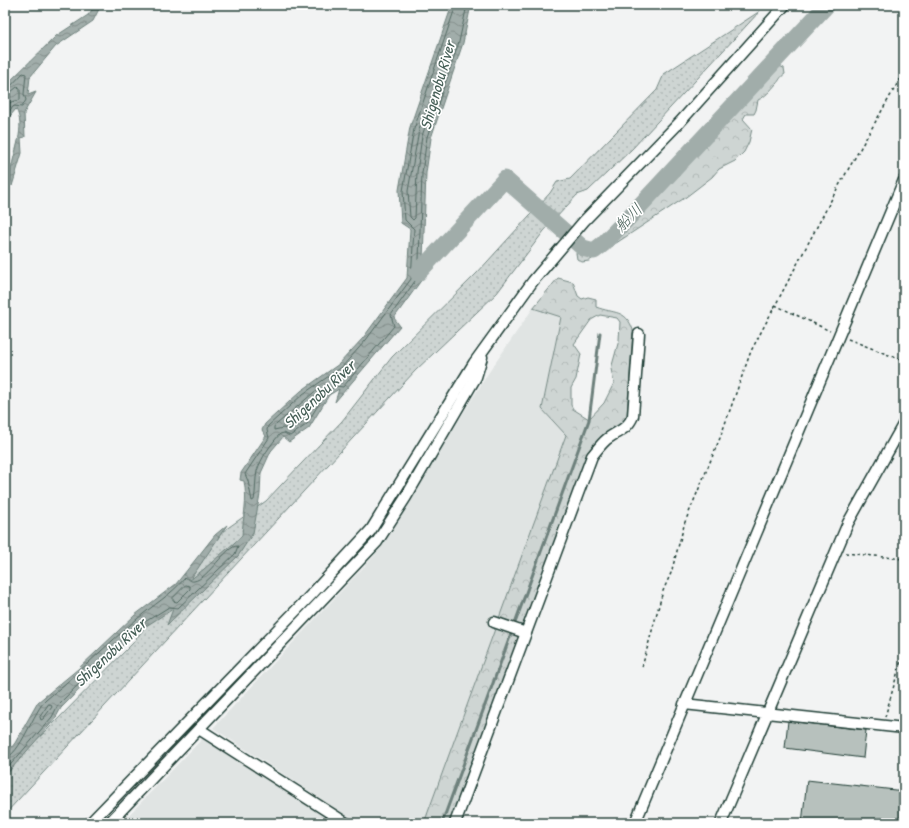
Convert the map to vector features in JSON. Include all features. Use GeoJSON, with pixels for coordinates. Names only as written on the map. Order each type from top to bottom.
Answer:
{"type":"FeatureCollection","features":[{"type":"Feature","properties":{"kind":"street"},"geometry":{"type":"LineString","coordinates":[[90,823],[312,594],[371,530],[486,344],[533,281],[584,221],[680,122],[785,5]]}},
{"type":"Feature","properties":{"kind":"street"},"geometry":{"type":"LineString","coordinates":[[635,823],[904,180]]}},
{"type":"Feature","properties":{"kind":"street"},"geometry":{"type":"LineString","coordinates":[[455,823],[525,632],[592,456],[607,439],[629,424],[633,416],[639,334]]}},
{"type":"Feature","properties":{"kind":"street"},"geometry":{"type":"LineString","coordinates":[[109,823],[377,542],[406,497],[476,377],[486,344]]}},
{"type":"Feature","properties":{"kind":"street"},"geometry":{"type":"LineString","coordinates":[[721,823],[848,524],[904,424]]}},
{"type":"Feature","properties":{"kind":"street"},"geometry":{"type":"LineString","coordinates":[[495,622],[525,632]]}},
{"type":"Feature","properties":{"kind":"street"},"geometry":{"type":"LineString","coordinates":[[684,704],[904,728]]}},
{"type":"Feature","properties":{"kind":"street"},"geometry":{"type":"LineString","coordinates":[[199,729],[346,823]]}},
{"type":"Feature","properties":{"kind":"path"},"geometry":{"type":"LineString","coordinates":[[642,667],[685,522],[720,438],[751,351],[837,189],[904,72]]}},
{"type":"Feature","properties":{"kind":"path"},"geometry":{"type":"LineString","coordinates":[[775,305],[839,335],[904,361]]}},
{"type":"Feature","properties":{"kind":"path"},"geometry":{"type":"LineString","coordinates":[[836,552],[904,559]]}},
{"type":"Feature","properties":{"kind":"path"},"geometry":{"type":"LineString","coordinates":[[883,726],[904,650]]}},
{"type":"Feature","properties":{"kind":"shaded area"},"geometry":{"type":"Polygon","coordinates":[[[533,308],[561,316],[542,409],[566,435],[424,823],[358,823],[213,728],[375,555],[487,375],[533,308]]]}},
{"type":"Feature","properties":{"kind":"shaded area"},"geometry":{"type":"Polygon","coordinates":[[[205,736],[340,823],[121,823],[205,736]]]}},
{"type":"Feature","properties":{"kind":"green space"},"geometry":{"type":"Polygon","coordinates":[[[760,11],[632,149],[588,191],[577,195],[544,231],[497,293],[415,371],[5,814],[5,767],[44,733],[133,643],[212,539],[266,501],[342,421],[392,357],[477,273],[550,193],[557,182],[570,179],[657,90],[664,74],[760,11]]]}},
{"type":"Feature","properties":{"kind":"green space"},"geometry":{"type":"Polygon","coordinates":[[[779,66],[784,68],[785,74],[768,93],[758,100],[754,114],[746,114],[743,119],[752,129],[749,142],[744,152],[735,161],[719,169],[712,177],[686,197],[589,261],[582,262],[577,259],[576,253],[579,251],[593,252],[600,249],[774,67],[779,66]]]}},
{"type":"Feature","properties":{"kind":"green space"},"geometry":{"type":"Polygon","coordinates":[[[558,278],[573,282],[578,296],[582,299],[588,297],[596,299],[596,307],[619,313],[627,319],[633,330],[627,415],[624,421],[593,445],[587,456],[451,823],[424,823],[566,435],[542,409],[561,317],[533,308],[558,278]],[[600,315],[591,320],[574,344],[581,354],[576,379],[571,388],[571,405],[573,409],[589,419],[604,403],[614,383],[611,369],[619,340],[620,322],[617,318],[600,315]]]}},
{"type":"Feature","properties":{"kind":"water"},"geometry":{"type":"Polygon","coordinates":[[[96,5],[101,5],[93,21],[56,46],[30,77],[28,95],[36,92],[24,113],[25,137],[21,138],[22,153],[12,186],[12,163],[20,131],[20,123],[16,109],[5,122],[5,86],[56,36],[88,15],[96,5]]]}},
{"type":"Feature","properties":{"kind":"water","name":"Shigenobu River"},"geometry":{"type":"Polygon","coordinates":[[[452,5],[471,5],[463,43],[431,138],[426,173],[423,260],[425,275],[394,318],[400,326],[335,402],[339,389],[329,395],[309,428],[289,442],[283,437],[271,451],[261,473],[260,494],[253,533],[238,556],[167,625],[173,609],[135,633],[61,708],[55,719],[5,776],[5,756],[15,743],[38,702],[78,669],[135,615],[176,584],[215,535],[227,525],[190,580],[242,536],[246,496],[244,481],[240,480],[241,473],[266,436],[262,430],[265,424],[301,391],[339,364],[363,338],[407,278],[410,229],[401,223],[399,190],[410,127],[452,5]]]}},
{"type":"Feature","properties":{"kind":"building"},"geometry":{"type":"Polygon","coordinates":[[[788,721],[866,730],[863,758],[785,748],[788,721]]]}},
{"type":"Feature","properties":{"kind":"building"},"geometry":{"type":"Polygon","coordinates":[[[807,780],[904,791],[904,823],[802,823],[807,780]]]}},
{"type":"Feature","properties":{"kind":"waterway","name":"船川"},"geometry":{"type":"LineString","coordinates":[[418,273],[505,179],[583,248],[594,251],[603,244],[635,211],[827,5]]}},
{"type":"Feature","properties":{"kind":"waterway"},"geometry":{"type":"LineString","coordinates":[[442,823],[589,420],[600,333]]}}]}
